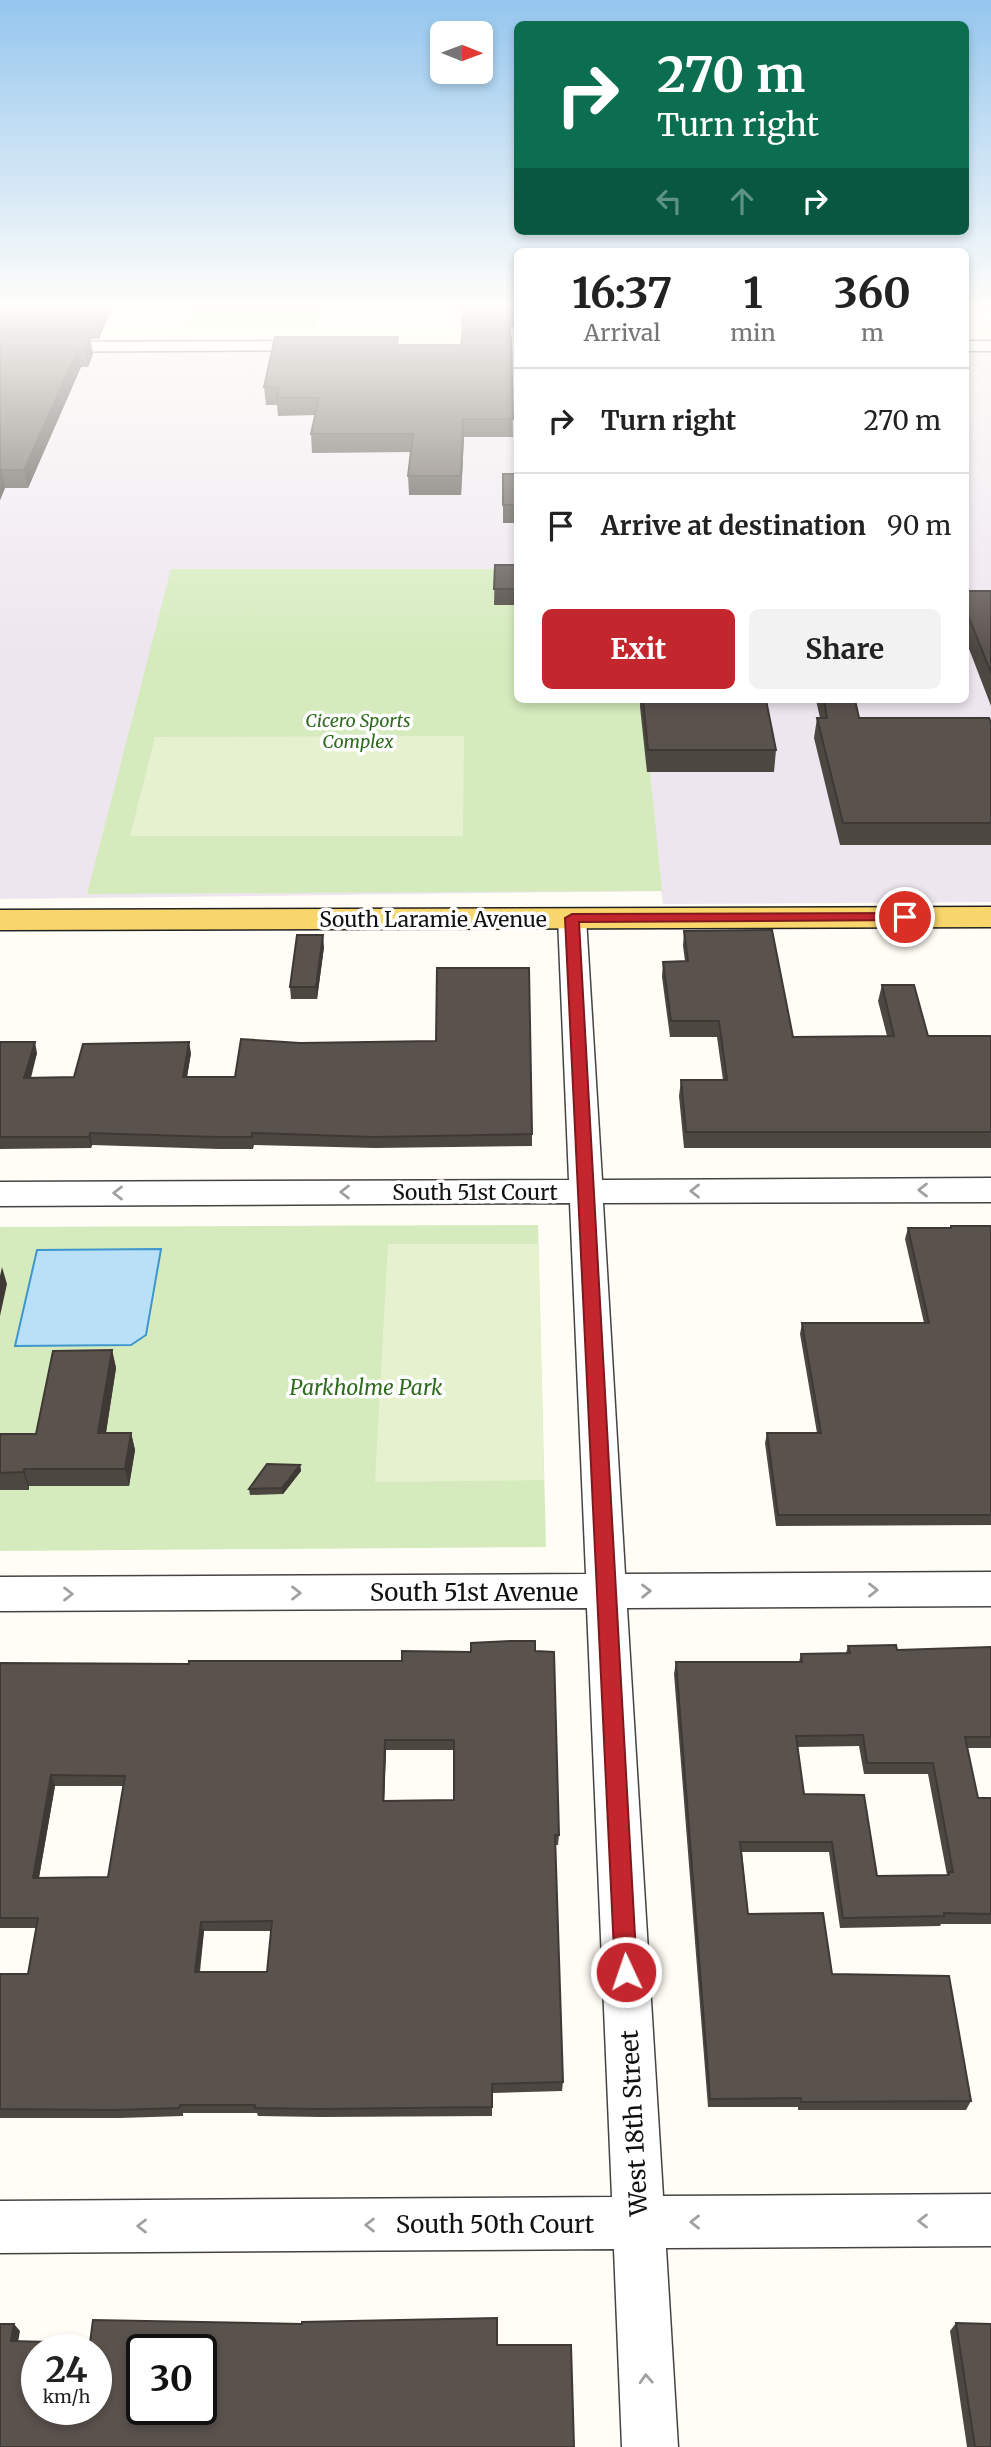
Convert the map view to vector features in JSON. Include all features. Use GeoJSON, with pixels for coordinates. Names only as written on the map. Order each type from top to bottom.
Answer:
{"type":"FeatureCollection","features":[{"type":"Feature","properties":{"kind":"main road","name":"South Laramie Avenue"},"geometry":{"type":"LineString","coordinates":[[0,920],[991,917]]}},
{"type":"Feature","properties":{"kind":"street","name":"West 18th Street"},"geometry":{"type":"LineString","coordinates":[[572,918],[650,2447]]}},
{"type":"Feature","properties":{"kind":"street","name":"South 51st Court"},"geometry":{"type":"LineString","coordinates":[[0,1194],[991,1190]]}},
{"type":"Feature","properties":{"kind":"street","name":"South 51st Avenue"},"geometry":{"type":"LineString","coordinates":[[0,1594],[991,1589]]}},
{"type":"Feature","properties":{"kind":"street","name":"South 50th Court"},"geometry":{"type":"LineString","coordinates":[[0,2227],[991,2220]]}},
{"type":"Feature","properties":{"kind":"shaded area"},"geometry":{"type":"Polygon","coordinates":[[[0,422],[514,422],[514,703],[969,703],[969,422],[991,422],[991,902],[663,904],[661,891],[0,899],[0,422]]]}},
{"type":"Feature","properties":{"kind":"green space","name":"Cicero Sports Complex"},"geometry":{"type":"Polygon","coordinates":[[[171,569],[514,569],[514,703],[643,703],[662,891],[87,894],[171,569]]]}},
{"type":"Feature","properties":{"kind":"green space"},"geometry":{"type":"Polygon","coordinates":[[[464,736],[463,836],[130,836],[155,737],[464,736]]]}},
{"type":"Feature","properties":{"kind":"green space","name":"Parkholme Park"},"geometry":{"type":"Polygon","coordinates":[[[538,1225],[546,1547],[0,1551],[0,1227],[538,1225]]]}},
{"type":"Feature","properties":{"kind":"green space"},"geometry":{"type":"Polygon","coordinates":[[[388,1244],[538,1244],[544,1480],[375,1482],[388,1244]]]}},
{"type":"Feature","properties":{"kind":"water"},"geometry":{"type":"Polygon","coordinates":[[[161,1249],[146,1335],[131,1345],[15,1346],[37,1250],[161,1249]]]}},
{"type":"Feature","properties":{"kind":"building"},"geometry":{"type":"Polygon","coordinates":[[[0,422],[46,422],[24,470],[2,470],[0,473],[0,422]]]}},
{"type":"Feature","properties":{"kind":"building"},"geometry":{"type":"Polygon","coordinates":[[[314,422],[463,422],[461,476],[408,476],[413,434],[311,434],[314,422]]]}},
{"type":"Feature","properties":{"kind":"building"},"geometry":{"type":"Polygon","coordinates":[[[503,474],[514,474],[514,505],[503,505],[503,474]]]}},
{"type":"Feature","properties":{"kind":"building"},"geometry":{"type":"Polygon","coordinates":[[[495,565],[514,565],[514,589],[494,589],[495,565]]]}},
{"type":"Feature","properties":{"kind":"building"},"geometry":{"type":"Polygon","coordinates":[[[969,591],[991,591],[991,673],[969,618],[969,591]]]}},
{"type":"Feature","properties":{"kind":"building"},"geometry":{"type":"Polygon","coordinates":[[[643,703],[767,703],[776,750],[648,750],[643,703]]]}},
{"type":"Feature","properties":{"kind":"building"},"geometry":{"type":"Polygon","coordinates":[[[824,703],[856,703],[859,718],[989,718],[991,823],[843,823],[817,718],[827,718],[824,703]]]}},
{"type":"Feature","properties":{"kind":"building"},"geometry":{"type":"Polygon","coordinates":[[[772,930],[793,1037],[894,1036],[882,985],[914,985],[928,1036],[991,1036],[991,1132],[686,1132],[681,1080],[727,1080],[719,1021],[671,1021],[663,962],[688,961],[684,931],[772,930]]]}},
{"type":"Feature","properties":{"kind":"building"},"geometry":{"type":"Polygon","coordinates":[[[297,935],[323,935],[316,987],[290,987],[297,935]]]}},
{"type":"Feature","properties":{"kind":"building"},"geometry":{"type":"Polygon","coordinates":[[[437,968],[529,968],[532,1134],[374,1137],[252,1133],[252,1137],[217,1137],[90,1133],[89,1137],[0,1137],[0,1042],[35,1042],[24,1078],[74,1077],[83,1044],[189,1042],[183,1077],[235,1077],[241,1039],[300,1043],[436,1041],[437,968]]]}},
{"type":"Feature","properties":{"kind":"building"},"geometry":{"type":"Polygon","coordinates":[[[991,1226],[991,1515],[778,1515],[767,1433],[821,1433],[802,1323],[929,1323],[908,1228],[991,1226]]]}},
{"type":"Feature","properties":{"kind":"building"},"geometry":{"type":"Polygon","coordinates":[[[112,1350],[98,1433],[131,1433],[125,1469],[24,1469],[23,1472],[0,1473],[0,1434],[36,1434],[53,1351],[112,1350]]]}},
{"type":"Feature","properties":{"kind":"building"},"geometry":{"type":"Polygon","coordinates":[[[267,1464],[300,1465],[282,1488],[249,1489],[267,1464]]]}},
{"type":"Feature","properties":{"kind":"building"},"geometry":{"type":"Polygon","coordinates":[[[535,1641],[535,1651],[554,1652],[559,1835],[555,1835],[563,2082],[492,2084],[492,2107],[318,2109],[255,2108],[255,2105],[180,2105],[179,2108],[116,2110],[0,2109],[0,1974],[28,1974],[38,1918],[0,1918],[0,1663],[402,1661],[402,1651],[471,1652],[471,1643],[535,1641]],[[385,1740],[383,1801],[454,1800],[454,1740],[385,1740]],[[51,1775],[33,1878],[108,1877],[125,1776],[51,1775]],[[272,1921],[201,1922],[195,1972],[267,1972],[272,1921]]]}},
{"type":"Feature","properties":{"kind":"building"},"geometry":{"type":"Polygon","coordinates":[[[896,1645],[897,1650],[991,1647],[991,1737],[965,1737],[978,1798],[991,1798],[991,1914],[944,1913],[944,1916],[843,1918],[832,1842],[740,1842],[748,1914],[823,1913],[832,1974],[949,1976],[971,2101],[801,2102],[801,2098],[710,2099],[676,1662],[802,1662],[801,1654],[850,1653],[848,1646],[896,1645]],[[863,1735],[796,1736],[804,1794],[864,1795],[877,1876],[949,1875],[949,1872],[953,1872],[933,1763],[867,1763],[863,1735]]]}},
{"type":"Feature","properties":{"kind":"building"},"geometry":{"type":"Polygon","coordinates":[[[497,2318],[497,2345],[571,2345],[574,2447],[0,2447],[0,2324],[14,2324],[11,2341],[21,2341],[21,2425],[112,2425],[112,2334],[91,2334],[93,2320],[302,2324],[497,2318]]]}},
{"type":"Feature","properties":{"kind":"building"},"geometry":{"type":"Polygon","coordinates":[[[956,2323],[991,2324],[991,2447],[975,2447],[956,2323]]]}},
{"type":"Feature","properties":{"kind":"route"},"geometry":{"type":"LineString","coordinates":[[626,1972],[572,918],[905,917]]}}]}
